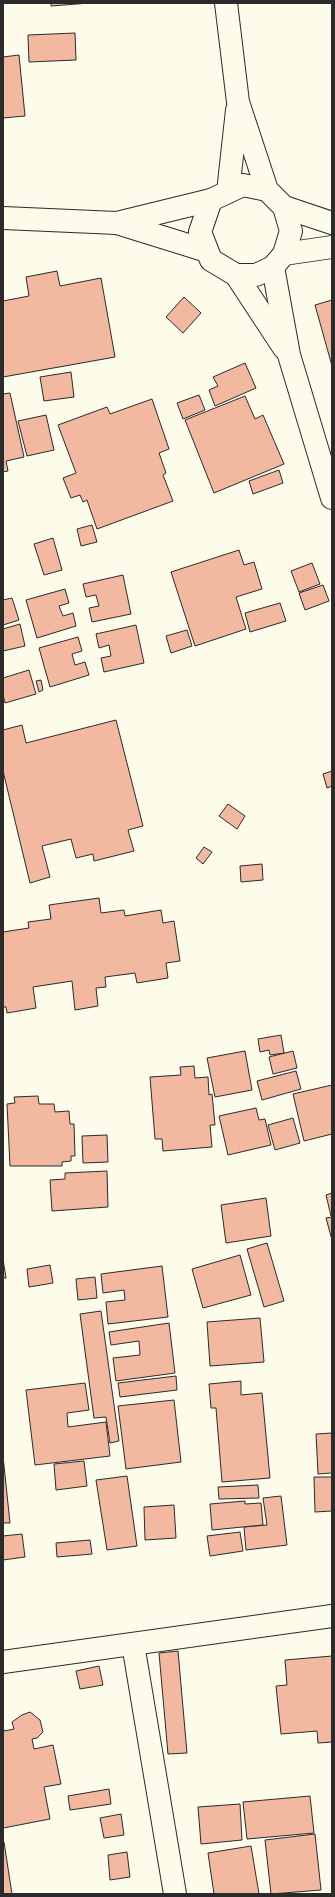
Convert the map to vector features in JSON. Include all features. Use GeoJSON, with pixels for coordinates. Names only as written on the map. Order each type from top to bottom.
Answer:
{"type":"FeatureCollection","features":[{"type":"Feature","properties":{"kind":"street"},"geometry":{"type":"LineString","coordinates":[[226,3],[238,102],[267,190],[284,208],[291,231],[278,261],[289,355],[332,498]]}},
{"type":"Feature","properties":{"kind":"street"},"geometry":{"type":"LineString","coordinates":[[238,102],[220,196],[200,232],[211,260],[236,275],[289,355]]}},
{"type":"Feature","properties":{"kind":"street"},"geometry":{"type":"LineString","coordinates":[[118,223],[220,196],[243,185],[267,190]]}},
{"type":"Feature","properties":{"kind":"street"},"geometry":{"type":"LineString","coordinates":[[284,208],[332,223]]}},
{"type":"Feature","properties":{"kind":"street"},"geometry":{"type":"LineString","coordinates":[[3,218],[118,223],[207,251]]}},
{"type":"Feature","properties":{"kind":"street"},"geometry":{"type":"LineString","coordinates":[[236,275],[256,275],[278,261],[332,247]]}},
{"type":"Feature","properties":{"kind":"street"},"geometry":{"type":"LineString","coordinates":[[3,1662],[332,1616]]}},
{"type":"Feature","properties":{"kind":"street"},"geometry":{"type":"LineString","coordinates":[[133,1644],[175,1894]]}},
{"type":"Feature","properties":{"kind":"building"},"geometry":{"type":"Polygon","coordinates":[[[51,3],[90,3],[51,6],[51,3]]]}},
{"type":"Feature","properties":{"kind":"building"},"geometry":{"type":"Polygon","coordinates":[[[75,33],[76,60],[29,62],[28,35],[75,33]]]}},
{"type":"Feature","properties":{"kind":"building"},"geometry":{"type":"Polygon","coordinates":[[[19,55],[25,116],[3,118],[3,57],[19,55]]]}},
{"type":"Feature","properties":{"kind":"building"},"geometry":{"type":"Polygon","coordinates":[[[57,271],[60,286],[101,278],[115,357],[3,377],[3,301],[29,296],[26,277],[57,271]]]}},
{"type":"Feature","properties":{"kind":"building"},"geometry":{"type":"Polygon","coordinates":[[[184,297],[201,313],[183,333],[166,317],[184,297]]]}},
{"type":"Feature","properties":{"kind":"building"},"geometry":{"type":"Polygon","coordinates":[[[332,300],[332,366],[315,305],[332,300]]]}},
{"type":"Feature","properties":{"kind":"building"},"geometry":{"type":"Polygon","coordinates":[[[245,363],[256,388],[215,406],[209,390],[218,386],[213,377],[245,363]]]}},
{"type":"Feature","properties":{"kind":"building"},"geometry":{"type":"Polygon","coordinates":[[[71,372],[74,397],[44,401],[40,377],[71,372]]]}},
{"type":"Feature","properties":{"kind":"building"},"geometry":{"type":"Polygon","coordinates":[[[10,393],[24,457],[6,461],[8,471],[3,472],[3,394],[10,393]]]}},
{"type":"Feature","properties":{"kind":"building"},"geometry":{"type":"Polygon","coordinates":[[[199,395],[205,410],[183,419],[177,403],[199,395]]]}},
{"type":"Feature","properties":{"kind":"building"},"geometry":{"type":"Polygon","coordinates":[[[245,396],[255,419],[263,415],[284,464],[214,493],[185,420],[245,396]]]}},
{"type":"Feature","properties":{"kind":"building"},"geometry":{"type":"Polygon","coordinates":[[[152,399],[169,449],[159,453],[166,473],[163,475],[173,501],[97,529],[87,500],[83,502],[80,495],[71,498],[63,478],[76,473],[58,425],[107,407],[110,414],[152,399]]]}},
{"type":"Feature","properties":{"kind":"building"},"geometry":{"type":"Polygon","coordinates":[[[46,415],[54,450],[27,456],[18,421],[46,415]]]}},
{"type":"Feature","properties":{"kind":"building"},"geometry":{"type":"Polygon","coordinates":[[[279,470],[283,483],[253,494],[249,481],[279,470]]]}},
{"type":"Feature","properties":{"kind":"building"},"geometry":{"type":"Polygon","coordinates":[[[92,525],[97,542],[81,546],[77,529],[92,525]]]}},
{"type":"Feature","properties":{"kind":"building"},"geometry":{"type":"Polygon","coordinates":[[[53,538],[62,570],[44,575],[34,544],[53,538]]]}},
{"type":"Feature","properties":{"kind":"building"},"geometry":{"type":"Polygon","coordinates":[[[239,550],[244,565],[254,562],[262,589],[236,597],[246,629],[195,646],[171,572],[239,550]]]}},
{"type":"Feature","properties":{"kind":"building"},"geometry":{"type":"Polygon","coordinates":[[[312,563],[320,584],[299,592],[291,571],[312,563]]]}},
{"type":"Feature","properties":{"kind":"building"},"geometry":{"type":"Polygon","coordinates":[[[123,575],[131,614],[92,622],[89,608],[99,606],[96,595],[86,597],[83,584],[123,575]]]}},
{"type":"Feature","properties":{"kind":"building"},"geometry":{"type":"Polygon","coordinates":[[[323,585],[329,601],[305,610],[299,593],[323,585]]]}},
{"type":"Feature","properties":{"kind":"building"},"geometry":{"type":"Polygon","coordinates":[[[65,589],[69,603],[59,606],[63,616],[73,613],[76,626],[37,638],[26,600],[65,589]]]}},
{"type":"Feature","properties":{"kind":"building"},"geometry":{"type":"Polygon","coordinates":[[[12,598],[19,620],[3,625],[3,600],[12,598]]]}},
{"type":"Feature","properties":{"kind":"building"},"geometry":{"type":"Polygon","coordinates":[[[280,603],[286,621],[250,632],[245,613],[280,603]]]}},
{"type":"Feature","properties":{"kind":"building"},"geometry":{"type":"Polygon","coordinates":[[[20,624],[25,646],[3,651],[3,629],[20,624]]]}},
{"type":"Feature","properties":{"kind":"building"},"geometry":{"type":"Polygon","coordinates":[[[136,625],[144,663],[104,672],[101,658],[111,656],[109,645],[99,648],[96,634],[136,625]]]}},
{"type":"Feature","properties":{"kind":"building"},"geometry":{"type":"Polygon","coordinates":[[[187,630],[192,646],[171,653],[166,636],[187,630]]]}},
{"type":"Feature","properties":{"kind":"building"},"geometry":{"type":"Polygon","coordinates":[[[78,637],[82,651],[72,654],[75,665],[85,662],[89,675],[50,687],[39,648],[78,637]]]}},
{"type":"Feature","properties":{"kind":"building"},"geometry":{"type":"Polygon","coordinates":[[[29,670],[36,694],[5,703],[3,695],[3,678],[29,670]]]}},
{"type":"Feature","properties":{"kind":"building"},"geometry":{"type":"Polygon","coordinates":[[[41,680],[43,690],[39,692],[36,681],[41,680]]]}},
{"type":"Feature","properties":{"kind":"building"},"geometry":{"type":"Polygon","coordinates":[[[116,720],[143,826],[128,830],[134,851],[94,861],[93,854],[76,858],[71,839],[42,846],[50,877],[30,883],[3,771],[3,730],[22,725],[26,743],[116,720]]]}},
{"type":"Feature","properties":{"kind":"building"},"geometry":{"type":"Polygon","coordinates":[[[332,771],[332,786],[327,788],[323,774],[332,771]]]}},
{"type":"Feature","properties":{"kind":"building"},"geometry":{"type":"Polygon","coordinates":[[[228,804],[245,816],[237,829],[219,816],[228,804]]]}},
{"type":"Feature","properties":{"kind":"building"},"geometry":{"type":"Polygon","coordinates":[[[204,847],[212,852],[203,864],[196,858],[204,847]]]}},
{"type":"Feature","properties":{"kind":"building"},"geometry":{"type":"Polygon","coordinates":[[[262,864],[263,880],[241,882],[240,866],[262,864]]]}},
{"type":"Feature","properties":{"kind":"building"},"geometry":{"type":"Polygon","coordinates":[[[99,898],[101,913],[124,910],[125,916],[161,910],[163,923],[174,921],[180,961],[166,963],[168,978],[137,983],[135,973],[105,977],[106,987],[96,988],[98,1006],[75,1010],[72,981],[33,987],[36,1008],[7,1013],[6,1007],[3,1007],[3,932],[29,928],[28,922],[51,919],[49,905],[99,898]]]}},
{"type":"Feature","properties":{"kind":"building"},"geometry":{"type":"Polygon","coordinates":[[[281,1035],[284,1053],[270,1055],[269,1050],[260,1052],[258,1039],[281,1035]]]}},
{"type":"Feature","properties":{"kind":"building"},"geometry":{"type":"Polygon","coordinates":[[[245,1051],[252,1090],[215,1097],[207,1058],[245,1051]]]}},
{"type":"Feature","properties":{"kind":"building"},"geometry":{"type":"Polygon","coordinates":[[[293,1051],[297,1068],[273,1074],[269,1057],[293,1051]]]}},
{"type":"Feature","properties":{"kind":"building"},"geometry":{"type":"Polygon","coordinates":[[[194,1066],[195,1078],[208,1077],[209,1095],[212,1094],[215,1125],[210,1125],[212,1147],[163,1151],[162,1139],[155,1139],[150,1077],[181,1075],[180,1067],[194,1066]]]}},
{"type":"Feature","properties":{"kind":"building"},"geometry":{"type":"Polygon","coordinates":[[[296,1071],[301,1089],[262,1100],[257,1081],[296,1071]]]}},
{"type":"Feature","properties":{"kind":"building"},"geometry":{"type":"Polygon","coordinates":[[[332,1085],[332,1134],[304,1141],[293,1094],[332,1085]]]}},
{"type":"Feature","properties":{"kind":"building"},"geometry":{"type":"Polygon","coordinates":[[[38,1096],[39,1104],[54,1104],[55,1112],[69,1111],[70,1124],[74,1124],[75,1156],[71,1156],[71,1161],[62,1162],[62,1166],[10,1166],[7,1104],[15,1103],[14,1097],[38,1096]]]}},
{"type":"Feature","properties":{"kind":"building"},"geometry":{"type":"Polygon","coordinates":[[[256,1108],[259,1120],[265,1119],[271,1145],[228,1155],[219,1116],[256,1108]]]}},
{"type":"Feature","properties":{"kind":"building"},"geometry":{"type":"Polygon","coordinates":[[[293,1118],[300,1143],[275,1150],[268,1125],[293,1118]]]}},
{"type":"Feature","properties":{"kind":"building"},"geometry":{"type":"Polygon","coordinates":[[[107,1135],[108,1162],[83,1163],[82,1136],[107,1135]]]}},
{"type":"Feature","properties":{"kind":"building"},"geometry":{"type":"Polygon","coordinates":[[[107,1171],[108,1207],[52,1211],[50,1180],[65,1179],[65,1173],[107,1171]]]}},
{"type":"Feature","properties":{"kind":"building"},"geometry":{"type":"Polygon","coordinates":[[[332,1193],[332,1216],[331,1216],[326,1195],[332,1193]]]}},
{"type":"Feature","properties":{"kind":"building"},"geometry":{"type":"Polygon","coordinates":[[[266,1198],[271,1236],[226,1243],[221,1205],[266,1198]]]}},
{"type":"Feature","properties":{"kind":"building"},"geometry":{"type":"Polygon","coordinates":[[[332,1217],[332,1240],[326,1218],[332,1217]]]}},
{"type":"Feature","properties":{"kind":"building"},"geometry":{"type":"Polygon","coordinates":[[[267,1243],[284,1301],[264,1307],[247,1249],[267,1243]]]}},
{"type":"Feature","properties":{"kind":"building"},"geometry":{"type":"Polygon","coordinates":[[[240,1255],[251,1295],[203,1308],[192,1269],[240,1255]]]}},
{"type":"Feature","properties":{"kind":"building"},"geometry":{"type":"Polygon","coordinates":[[[3,1259],[6,1278],[3,1278],[3,1259]]]}},
{"type":"Feature","properties":{"kind":"building"},"geometry":{"type":"Polygon","coordinates":[[[50,1265],[53,1283],[29,1287],[27,1269],[50,1265]]]}},
{"type":"Feature","properties":{"kind":"building"},"geometry":{"type":"Polygon","coordinates":[[[162,1266],[168,1317],[108,1324],[106,1302],[125,1300],[124,1290],[103,1293],[101,1274],[162,1266]]]}},
{"type":"Feature","properties":{"kind":"building"},"geometry":{"type":"Polygon","coordinates":[[[95,1277],[97,1298],[78,1300],[76,1279],[95,1277]]]}},
{"type":"Feature","properties":{"kind":"building"},"geometry":{"type":"Polygon","coordinates":[[[101,1311],[119,1441],[110,1443],[106,1417],[94,1418],[80,1314],[101,1311]]]}},
{"type":"Feature","properties":{"kind":"building"},"geometry":{"type":"Polygon","coordinates":[[[260,1318],[264,1362],[210,1366],[207,1322],[260,1318]]]}},
{"type":"Feature","properties":{"kind":"building"},"geometry":{"type":"Polygon","coordinates":[[[169,1323],[175,1373],[116,1381],[113,1358],[140,1355],[139,1341],[111,1345],[109,1332],[169,1323]]]}},
{"type":"Feature","properties":{"kind":"building"},"geometry":{"type":"Polygon","coordinates":[[[176,1376],[177,1390],[120,1397],[118,1383],[176,1376]]]}},
{"type":"Feature","properties":{"kind":"building"},"geometry":{"type":"Polygon","coordinates":[[[241,1381],[241,1395],[262,1393],[270,1478],[222,1482],[216,1408],[211,1408],[209,1384],[241,1381]]]}},
{"type":"Feature","properties":{"kind":"building"},"geometry":{"type":"Polygon","coordinates":[[[85,1383],[89,1410],[67,1413],[68,1427],[106,1422],[110,1456],[35,1465],[26,1390],[85,1383]]]}},
{"type":"Feature","properties":{"kind":"building"},"geometry":{"type":"Polygon","coordinates":[[[174,1400],[181,1462],[126,1469],[118,1406],[174,1400]]]}},
{"type":"Feature","properties":{"kind":"building"},"geometry":{"type":"Polygon","coordinates":[[[332,1433],[332,1473],[318,1474],[316,1434],[332,1433]]]}},
{"type":"Feature","properties":{"kind":"building"},"geometry":{"type":"Polygon","coordinates":[[[3,1456],[10,1523],[3,1523],[3,1456]]]}},
{"type":"Feature","properties":{"kind":"building"},"geometry":{"type":"Polygon","coordinates":[[[84,1461],[87,1486],[56,1490],[54,1464],[84,1461]]]}},
{"type":"Feature","properties":{"kind":"building"},"geometry":{"type":"Polygon","coordinates":[[[127,1476],[137,1546],[107,1550],[96,1480],[127,1476]]]}},
{"type":"Feature","properties":{"kind":"building"},"geometry":{"type":"Polygon","coordinates":[[[314,1477],[332,1477],[332,1511],[315,1512],[314,1477]]]}},
{"type":"Feature","properties":{"kind":"building"},"geometry":{"type":"Polygon","coordinates":[[[258,1485],[259,1498],[219,1499],[218,1487],[258,1485]]]}},
{"type":"Feature","properties":{"kind":"building"},"geometry":{"type":"Polygon","coordinates":[[[281,1496],[287,1545],[246,1550],[244,1527],[267,1525],[263,1498],[281,1496]]]}},
{"type":"Feature","properties":{"kind":"building"},"geometry":{"type":"Polygon","coordinates":[[[245,1501],[245,1504],[261,1503],[263,1525],[212,1530],[210,1504],[245,1501]]]}},
{"type":"Feature","properties":{"kind":"building"},"geometry":{"type":"Polygon","coordinates":[[[174,1505],[176,1538],[145,1540],[144,1507],[174,1505]]]}},
{"type":"Feature","properties":{"kind":"building"},"geometry":{"type":"Polygon","coordinates":[[[240,1532],[243,1551],[210,1556],[207,1536],[240,1532]]]}},
{"type":"Feature","properties":{"kind":"building"},"geometry":{"type":"Polygon","coordinates":[[[22,1534],[25,1557],[3,1560],[3,1536],[22,1534]]]}},
{"type":"Feature","properties":{"kind":"building"},"geometry":{"type":"Polygon","coordinates":[[[90,1540],[92,1554],[57,1557],[56,1543],[90,1540]]]}},
{"type":"Feature","properties":{"kind":"building"},"geometry":{"type":"Polygon","coordinates":[[[178,1651],[187,1753],[168,1754],[159,1653],[178,1651]]]}},
{"type":"Feature","properties":{"kind":"building"},"geometry":{"type":"Polygon","coordinates":[[[332,1656],[332,1742],[318,1743],[317,1731],[281,1734],[276,1686],[287,1685],[285,1660],[332,1656]]]}},
{"type":"Feature","properties":{"kind":"building"},"geometry":{"type":"Polygon","coordinates":[[[99,1666],[103,1685],[80,1689],[76,1671],[99,1666]]]}},
{"type":"Feature","properties":{"kind":"building"},"geometry":{"type":"Polygon","coordinates":[[[30,1712],[40,1720],[43,1732],[37,1738],[32,1739],[34,1749],[53,1745],[61,1784],[44,1787],[50,1819],[3,1828],[3,1727],[4,1731],[14,1729],[12,1722],[22,1715],[30,1712]]]}},
{"type":"Feature","properties":{"kind":"building"},"geometry":{"type":"Polygon","coordinates":[[[109,1789],[111,1804],[70,1810],[68,1796],[109,1789]]]}},
{"type":"Feature","properties":{"kind":"building"},"geometry":{"type":"Polygon","coordinates":[[[310,1796],[314,1833],[247,1839],[243,1802],[310,1796]]]}},
{"type":"Feature","properties":{"kind":"building"},"geometry":{"type":"Polygon","coordinates":[[[240,1804],[242,1840],[201,1844],[198,1807],[240,1804]]]}},
{"type":"Feature","properties":{"kind":"building"},"geometry":{"type":"Polygon","coordinates":[[[121,1814],[124,1835],[104,1838],[100,1818],[121,1814]]]}},
{"type":"Feature","properties":{"kind":"building"},"geometry":{"type":"Polygon","coordinates":[[[315,1834],[321,1890],[271,1894],[265,1840],[315,1834]]]}},
{"type":"Feature","properties":{"kind":"building"},"geometry":{"type":"Polygon","coordinates":[[[4,1842],[12,1894],[3,1894],[4,1842]]]}},
{"type":"Feature","properties":{"kind":"building"},"geometry":{"type":"Polygon","coordinates":[[[251,1846],[259,1894],[214,1894],[208,1853],[251,1846]]]}},
{"type":"Feature","properties":{"kind":"building"},"geometry":{"type":"Polygon","coordinates":[[[127,1852],[130,1877],[110,1880],[108,1855],[127,1852]]]}}]}
